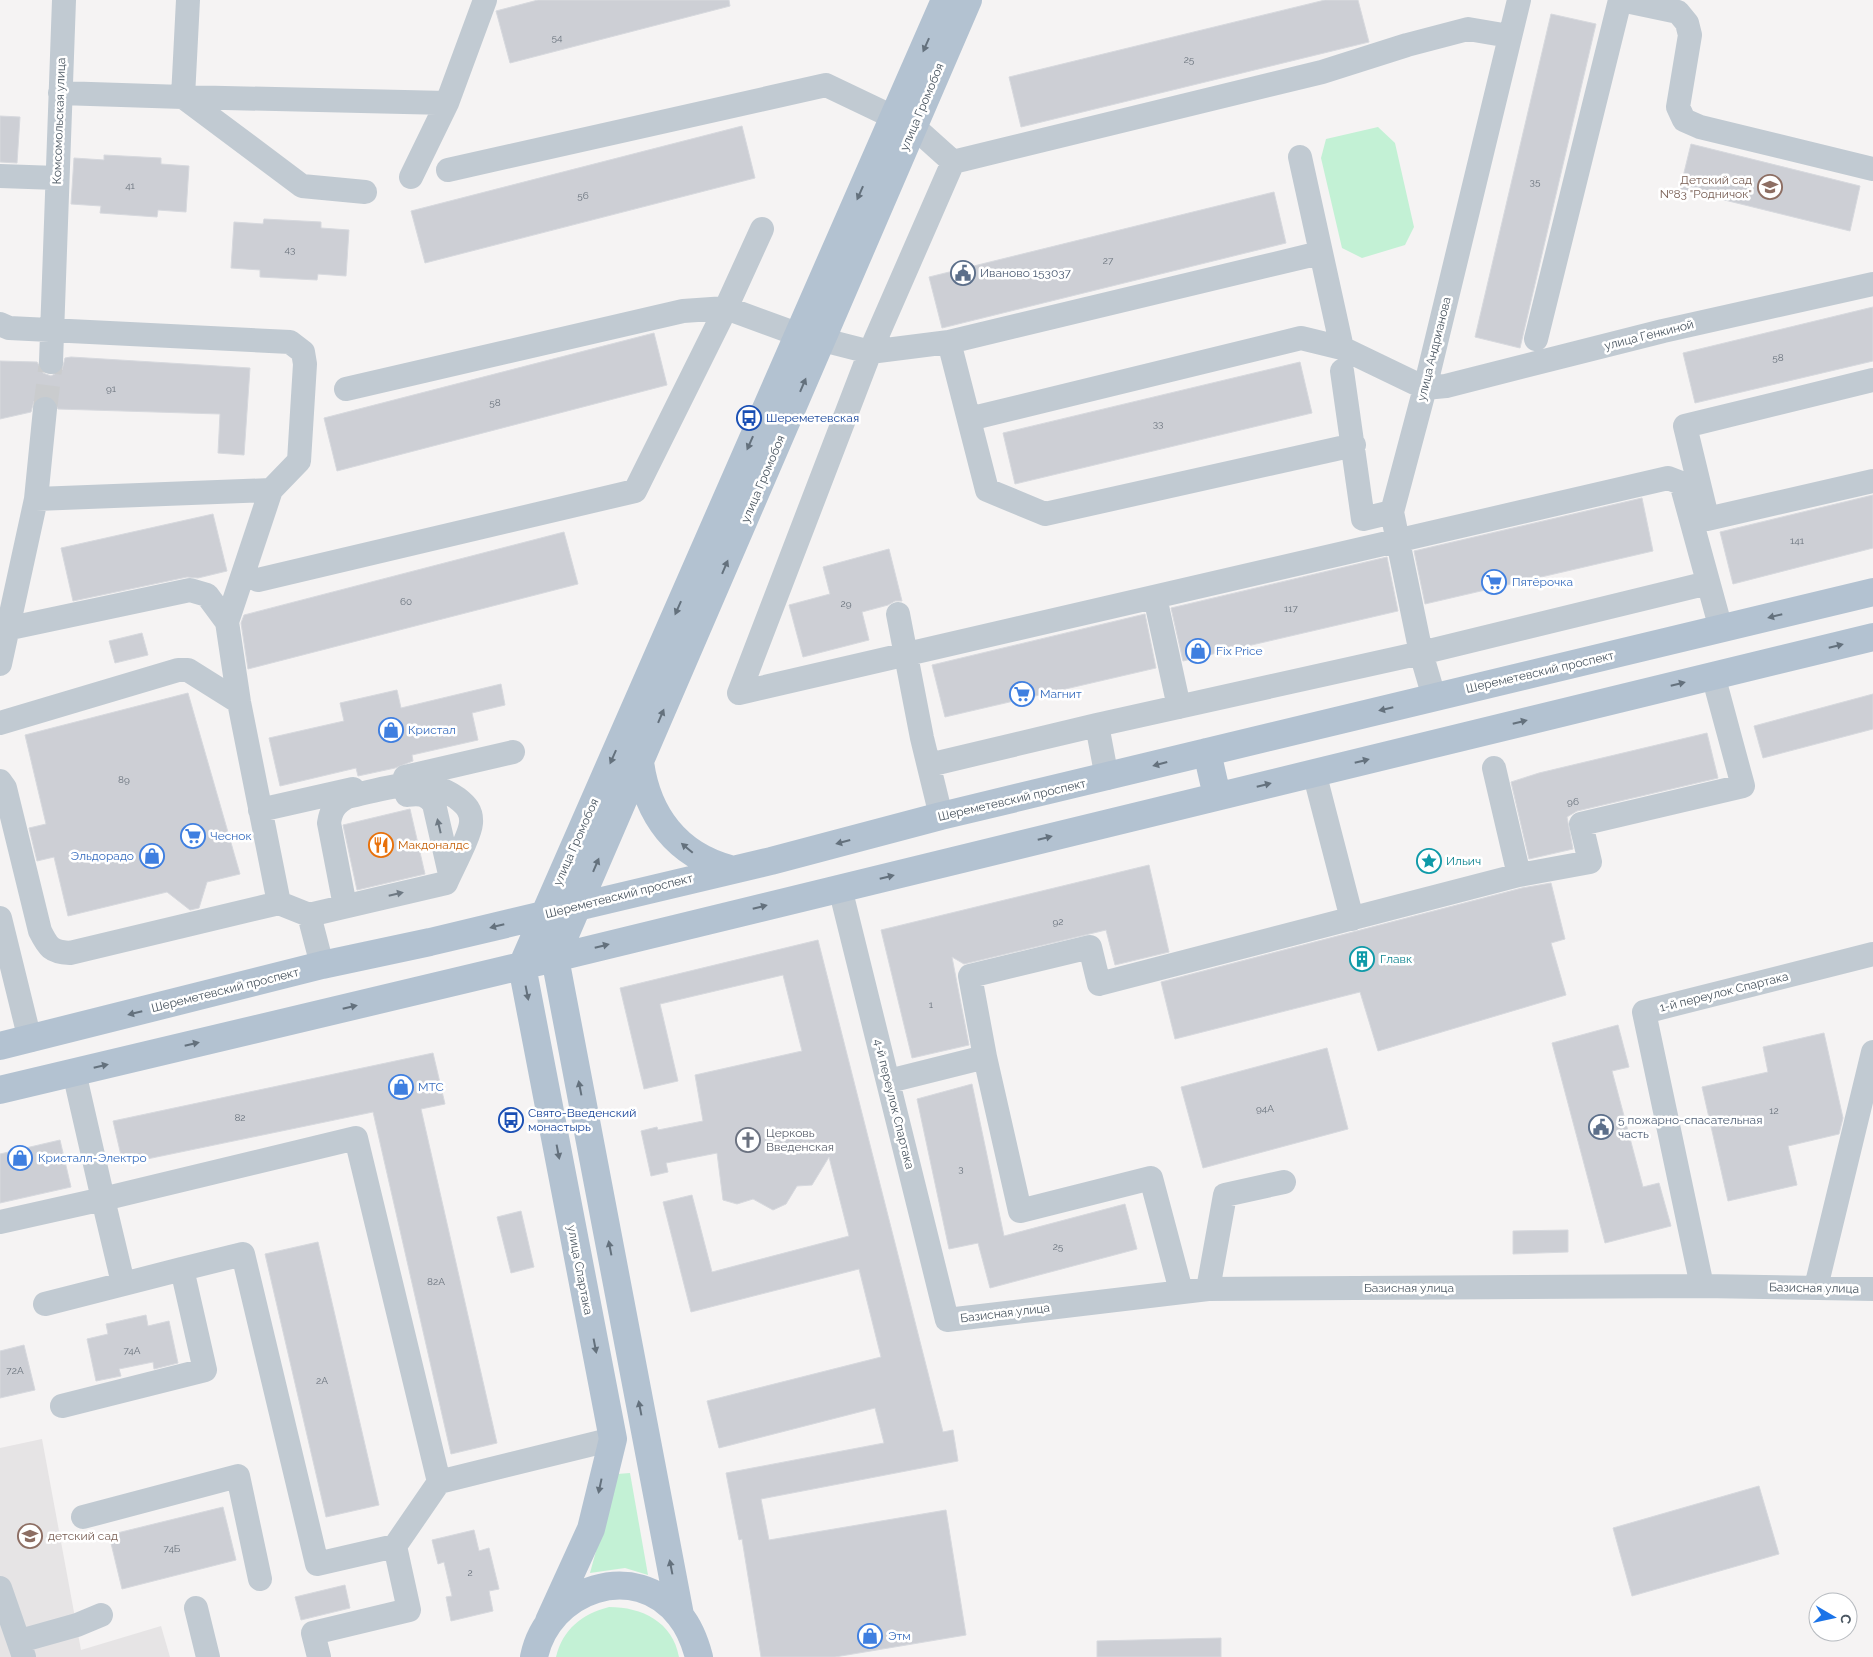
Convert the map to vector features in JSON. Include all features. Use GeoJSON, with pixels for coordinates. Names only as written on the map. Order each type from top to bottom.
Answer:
{"type":"FeatureCollection","features":[{"type":"Feature","properties":{"kind":"main road","name":"улица Громобоя"},"geometry":{"type":"LineString","coordinates":[[904,123],[946,0]]}},
{"type":"Feature","properties":{"kind":"main road","name":"улица Громобоя"},"geometry":{"type":"LineString","coordinates":[[545,914],[810,337],[904,123],[968,0]]}},
{"type":"Feature","properties":{"kind":"main road","name":"улица Громобоя"},"geometry":{"type":"LineString","coordinates":[[555,958],[640,762],[810,337]]}},
{"type":"Feature","properties":{"kind":"main road","name":"Шереметевский проспект"},"geometry":{"type":"LineString","coordinates":[[0,1046],[322,965],[430,942],[941,816],[1107,778],[1207,752],[1873,592]]}},
{"type":"Feature","properties":{"kind":"main road"},"geometry":{"type":"LineString","coordinates":[[0,1090],[522,966],[1873,637]]}},
{"type":"Feature","properties":{"kind":"main road"},"geometry":{"type":"LineString","coordinates":[[1207,752],[1217,796]]}},
{"type":"Feature","properties":{"kind":"main road"},"geometry":{"type":"LineString","coordinates":[[640,762],[643,785],[650,803],[669,832],[690,852],[712,865],[730,869]]}},
{"type":"Feature","properties":{"kind":"main road"},"geometry":{"type":"LineString","coordinates":[[522,966],[545,914]]}},
{"type":"Feature","properties":{"kind":"main road"},"geometry":{"type":"LineString","coordinates":[[555,958],[680,1615]]}},
{"type":"Feature","properties":{"kind":"main road","name":"улица Спартака"},"geometry":{"type":"LineString","coordinates":[[522,966],[613,1439],[591,1529],[538,1645]]}},
{"type":"Feature","properties":{"kind":"main road"},"geometry":{"type":"LineString","coordinates":[[30,1040],[41,1080]]}},
{"type":"Feature","properties":{"kind":"main road"},"geometry":{"type":"LineString","coordinates":[[538,1645],[563,1605],[582,1594],[609,1587],[624,1586],[645,1591],[664,1601],[680,1615],[692,1635],[699,1657]]}},
{"type":"Feature","properties":{"kind":"street","name":"Комсомольская улица"},"geometry":{"type":"LineString","coordinates":[[51,362],[64,0]]}},
{"type":"Feature","properties":{"kind":"street"},"geometry":{"type":"LineString","coordinates":[[182,96],[188,0]]}},
{"type":"Feature","properties":{"kind":"street"},"geometry":{"type":"LineString","coordinates":[[410,177],[447,103],[485,0]]}},
{"type":"Feature","properties":{"kind":"street","name":"улица Андрианова"},"geometry":{"type":"LineString","coordinates":[[1434,697],[1421,653],[1392,512],[1425,388],[1519,0]]}},
{"type":"Feature","properties":{"kind":"street"},"geometry":{"type":"LineString","coordinates":[[1536,339],[1620,0],[1678,12],[1687,23],[1690,35],[1678,107],[1684,120],[1700,127],[1873,169]]}},
{"type":"Feature","properties":{"kind":"street"},"geometry":{"type":"LineString","coordinates":[[953,162],[1322,72],[1407,44],[1468,29],[1509,36]]}},
{"type":"Feature","properties":{"kind":"street"},"geometry":{"type":"LineString","coordinates":[[448,170],[826,85],[904,123],[953,162]]}},
{"type":"Feature","properties":{"kind":"street"},"geometry":{"type":"LineString","coordinates":[[60,93],[447,103]]}},
{"type":"Feature","properties":{"kind":"street"},"geometry":{"type":"LineString","coordinates":[[182,96],[302,186],[366,192]]}},
{"type":"Feature","properties":{"kind":"street"},"geometry":{"type":"LineString","coordinates":[[1300,157],[1342,348]]}},
{"type":"Feature","properties":{"kind":"street"},"geometry":{"type":"LineString","coordinates":[[953,162],[870,352],[739,693],[906,656],[1155,596],[1668,478],[1681,483],[1700,520]]}},
{"type":"Feature","properties":{"kind":"street"},"geometry":{"type":"LineString","coordinates":[[0,176],[57,178]]}},
{"type":"Feature","properties":{"kind":"street"},"geometry":{"type":"LineString","coordinates":[[258,580],[635,491],[726,308],[762,229]]}},
{"type":"Feature","properties":{"kind":"street"},"geometry":{"type":"LineString","coordinates":[[346,389],[683,311],[726,308],[810,337],[870,352],[949,342],[1320,252]]}},
{"type":"Feature","properties":{"kind":"street","name":"улица Генкиной"},"geometry":{"type":"LineString","coordinates":[[1425,388],[1446,386],[1663,331],[1873,284]]}},
{"type":"Feature","properties":{"kind":"street"},"geometry":{"type":"LineString","coordinates":[[0,324],[9,328],[290,342],[303,352],[305,364],[299,461],[271,490],[227,622],[239,702],[279,903]]}},
{"type":"Feature","properties":{"kind":"street"},"geometry":{"type":"LineString","coordinates":[[969,419],[1301,338],[1342,348],[1425,388]]}},
{"type":"Feature","properties":{"kind":"street"},"geometry":{"type":"LineString","coordinates":[[949,342],[987,490],[1045,514],[1354,445]]}},
{"type":"Feature","properties":{"kind":"street"},"geometry":{"type":"LineString","coordinates":[[1342,371],[1364,519],[1392,512]]}},
{"type":"Feature","properties":{"kind":"street"},"geometry":{"type":"LineString","coordinates":[[1721,629],[1708,583],[1685,426],[1873,380]]}},
{"type":"Feature","properties":{"kind":"street"},"geometry":{"type":"LineString","coordinates":[[0,664],[6,629],[36,498],[45,409]]}},
{"type":"Feature","properties":{"kind":"street"},"geometry":{"type":"LineString","coordinates":[[1700,520],[1873,480]]}},
{"type":"Feature","properties":{"kind":"street"},"geometry":{"type":"LineString","coordinates":[[36,498],[271,490]]}},
{"type":"Feature","properties":{"kind":"street"},"geometry":{"type":"LineString","coordinates":[[929,765],[1097,725],[1421,653],[1708,583]]}},
{"type":"Feature","properties":{"kind":"street"},"geometry":{"type":"LineString","coordinates":[[6,629],[190,590],[207,595],[227,622]]}},
{"type":"Feature","properties":{"kind":"street"},"geometry":{"type":"LineString","coordinates":[[1155,596],[1179,707]]}},
{"type":"Feature","properties":{"kind":"street"},"geometry":{"type":"LineString","coordinates":[[898,614],[941,816]]}},
{"type":"Feature","properties":{"kind":"street"},"geometry":{"type":"LineString","coordinates":[[0,723],[178,670],[188,670],[239,702]]}},
{"type":"Feature","properties":{"kind":"street"},"geometry":{"type":"LineString","coordinates":[[1181,1291],[1151,1178],[1020,1211],[985,1056],[970,976],[1090,947],[1100,984],[1519,876],[1590,862],[1581,824],[1743,786],[1713,675]]}},
{"type":"Feature","properties":{"kind":"street"},"geometry":{"type":"LineString","coordinates":[[1097,725],[1107,778]]}},
{"type":"Feature","properties":{"kind":"street"},"geometry":{"type":"LineString","coordinates":[[260,810],[513,752]]}},
{"type":"Feature","properties":{"kind":"street"},"geometry":{"type":"LineString","coordinates":[[1494,768],[1519,876]]}},
{"type":"Feature","properties":{"kind":"street"},"geometry":{"type":"LineString","coordinates":[[1314,772],[1352,918]]}},
{"type":"Feature","properties":{"kind":"street"},"geometry":{"type":"LineString","coordinates":[[0,781],[5,788],[40,931],[46,943],[56,952],[70,953],[279,903],[309,915],[446,883],[471,825],[471,813],[465,804],[442,788],[420,783],[347,797],[337,802],[331,812],[329,823],[347,906]]}},
{"type":"Feature","properties":{"kind":"street"},"geometry":{"type":"LineString","coordinates":[[347,906],[354,886],[340,825],[343,814],[348,808],[409,794],[420,793],[429,797],[434,804],[450,874]]}},
{"type":"Feature","properties":{"kind":"street","name":"4-й переулок Спартака"},"geometry":{"type":"LineString","coordinates":[[840,888],[947,1320]]}},
{"type":"Feature","properties":{"kind":"street"},"geometry":{"type":"LineString","coordinates":[[309,915],[322,965]]}},
{"type":"Feature","properties":{"kind":"street"},"geometry":{"type":"LineString","coordinates":[[0,918],[5,961],[30,1040]]}},
{"type":"Feature","properties":{"kind":"street","name":"1-й переулок Спартака"},"geometry":{"type":"LineString","coordinates":[[1702,1286],[1644,1012],[1873,954]]}},
{"type":"Feature","properties":{"kind":"street"},"geometry":{"type":"LineString","coordinates":[[1816,1287],[1873,1052]]}},
{"type":"Feature","properties":{"kind":"street"},"geometry":{"type":"LineString","coordinates":[[889,1081],[985,1056]]}},
{"type":"Feature","properties":{"kind":"street"},"geometry":{"type":"LineString","coordinates":[[74,1072],[123,1283]]}},
{"type":"Feature","properties":{"kind":"street"},"geometry":{"type":"LineString","coordinates":[[0,1222],[356,1138],[439,1482]]}},
{"type":"Feature","properties":{"kind":"street"},"geometry":{"type":"LineString","coordinates":[[1208,1289],[1225,1195],[1284,1182]]}},
{"type":"Feature","properties":{"kind":"street"},"geometry":{"type":"LineString","coordinates":[[46,1304],[243,1254],[317,1564],[395,1546],[439,1482],[613,1439]]}},
{"type":"Feature","properties":{"kind":"street"},"geometry":{"type":"LineString","coordinates":[[62,1406],[205,1370],[182,1269]]}},
{"type":"Feature","properties":{"kind":"street","name":"Базисная улица"},"geometry":{"type":"LineString","coordinates":[[947,1320],[1208,1289],[1702,1286],[1873,1289]]}},
{"type":"Feature","properties":{"kind":"street"},"geometry":{"type":"LineString","coordinates":[[83,1517],[238,1476],[260,1579]]}},
{"type":"Feature","properties":{"kind":"street"},"geometry":{"type":"LineString","coordinates":[[319,1657],[313,1633],[409,1610],[395,1546]]}},
{"type":"Feature","properties":{"kind":"street"},"geometry":{"type":"LineString","coordinates":[[0,1588],[22,1649],[101,1614]]}},
{"type":"Feature","properties":{"kind":"street"},"geometry":{"type":"LineString","coordinates":[[196,1608],[208,1657]]}},
{"type":"Feature","properties":{"kind":"shaded area","name":"детский сад"},"geometry":{"type":"Polygon","coordinates":[[[42,1439],[81,1650],[161,1626],[170,1657],[0,1657],[0,1448],[42,1439]]]}},
{"type":"Feature","properties":{"kind":"green space"},"geometry":{"type":"Polygon","coordinates":[[[1378,127],[1395,143],[1414,227],[1405,245],[1362,258],[1342,248],[1321,158],[1326,139],[1378,127]]]}},
{"type":"Feature","properties":{"kind":"green space"},"geometry":{"type":"Polygon","coordinates":[[[630,1473],[648,1575],[625,1568],[590,1573],[617,1474],[630,1473]]]}},
{"type":"Feature","properties":{"kind":"green space"},"geometry":{"type":"Polygon","coordinates":[[[609,1607],[633,1610],[654,1619],[670,1634],[676,1645],[679,1657],[556,1657],[563,1638],[575,1624],[590,1614],[609,1607]]]}},
{"type":"Feature","properties":{"kind":"building"},"geometry":{"type":"Polygon","coordinates":[[[538,0],[729,0],[730,6],[510,63],[496,11],[538,0]]]}},
{"type":"Feature","properties":{"kind":"building"},"geometry":{"type":"Polygon","coordinates":[[[1325,0],[1358,0],[1369,42],[1021,127],[1009,77],[1325,0]]]}},
{"type":"Feature","properties":{"kind":"building"},"geometry":{"type":"Polygon","coordinates":[[[1551,14],[1596,24],[1520,348],[1475,337],[1551,14]]]}},
{"type":"Feature","properties":{"kind":"building"},"geometry":{"type":"Polygon","coordinates":[[[0,116],[20,117],[17,163],[0,162],[0,116]]]}},
{"type":"Feature","properties":{"kind":"building"},"geometry":{"type":"Polygon","coordinates":[[[742,126],[755,178],[425,263],[411,211],[742,126]]]}},
{"type":"Feature","properties":{"kind":"building","name":"Детский сад №83 \"Родничок\""},"geometry":{"type":"Polygon","coordinates":[[[1691,144],[1860,186],[1850,231],[1680,189],[1691,144]]]}},
{"type":"Feature","properties":{"kind":"building"},"geometry":{"type":"Polygon","coordinates":[[[104,155],[161,158],[161,164],[189,166],[186,212],[158,210],[157,217],[100,213],[101,206],[71,204],[74,158],[104,160],[104,155]]]}},
{"type":"Feature","properties":{"kind":"building"},"geometry":{"type":"Polygon","coordinates":[[[1274,192],[1286,243],[942,328],[929,277],[1274,192]]]}},
{"type":"Feature","properties":{"kind":"building"},"geometry":{"type":"Polygon","coordinates":[[[264,219],[321,222],[321,228],[349,230],[346,276],[318,274],[317,280],[260,277],[260,270],[231,268],[234,222],[263,224],[264,219]]]}},
{"type":"Feature","properties":{"kind":"building"},"geometry":{"type":"Polygon","coordinates":[[[1873,307],[1873,361],[1695,403],[1683,353],[1873,307]]]}},
{"type":"Feature","properties":{"kind":"building"},"geometry":{"type":"Polygon","coordinates":[[[654,333],[667,385],[337,471],[324,418],[654,333]]]}},
{"type":"Feature","properties":{"kind":"building"},"geometry":{"type":"Polygon","coordinates":[[[65,358],[250,368],[244,455],[218,453],[220,414],[58,409],[53,398],[46,395],[34,401],[31,412],[0,419],[0,361],[37,362],[43,373],[51,376],[62,370],[65,358]]]}},
{"type":"Feature","properties":{"kind":"building"},"geometry":{"type":"Polygon","coordinates":[[[1300,362],[1312,413],[1015,484],[1003,433],[1300,362]]]}},
{"type":"Feature","properties":{"kind":"building"},"geometry":{"type":"Polygon","coordinates":[[[1873,495],[1873,548],[1733,584],[1720,532],[1873,495]]]}},
{"type":"Feature","properties":{"kind":"building"},"geometry":{"type":"Polygon","coordinates":[[[1642,498],[1653,551],[1425,604],[1414,551],[1642,498]]]}},
{"type":"Feature","properties":{"kind":"building"},"geometry":{"type":"Polygon","coordinates":[[[213,514],[227,571],[198,578],[187,577],[73,601],[61,548],[213,514]]]}},
{"type":"Feature","properties":{"kind":"building"},"geometry":{"type":"Polygon","coordinates":[[[564,532],[578,584],[248,669],[241,623],[244,615],[564,532]]]}},
{"type":"Feature","properties":{"kind":"building"},"geometry":{"type":"Polygon","coordinates":[[[889,549],[902,601],[895,601],[888,605],[862,612],[869,640],[803,657],[789,605],[830,594],[823,567],[889,549]]]}},
{"type":"Feature","properties":{"kind":"building"},"geometry":{"type":"Polygon","coordinates":[[[1387,557],[1398,611],[1183,661],[1171,608],[1387,557]]]}},
{"type":"Feature","properties":{"kind":"building"},"geometry":{"type":"Polygon","coordinates":[[[1145,614],[1156,668],[945,717],[932,665],[1145,614]]]}},
{"type":"Feature","properties":{"kind":"building"},"geometry":{"type":"Polygon","coordinates":[[[142,633],[148,655],[115,663],[109,641],[142,633]]]}},
{"type":"Feature","properties":{"kind":"building","name":"Кристал"},"geometry":{"type":"Polygon","coordinates":[[[501,684],[505,705],[472,713],[478,740],[412,755],[413,761],[395,768],[358,776],[356,768],[280,786],[269,738],[344,721],[340,703],[397,690],[401,708],[501,684]]]}},
{"type":"Feature","properties":{"kind":"building"},"geometry":{"type":"Polygon","coordinates":[[[188,693],[240,874],[207,882],[199,908],[190,910],[167,892],[68,916],[54,857],[37,861],[29,828],[46,824],[25,735],[188,693]]]}},
{"type":"Feature","properties":{"kind":"building"},"geometry":{"type":"Polygon","coordinates":[[[1873,694],[1873,729],[1763,758],[1754,726],[1873,694]]]}},
{"type":"Feature","properties":{"kind":"building"},"geometry":{"type":"Polygon","coordinates":[[[1707,733],[1718,778],[1577,811],[1567,817],[1573,849],[1529,859],[1511,782],[1539,773],[1707,733]]]}},
{"type":"Feature","properties":{"kind":"building","name":"Макдоналдс"},"geometry":{"type":"Polygon","coordinates":[[[410,809],[425,874],[357,890],[343,825],[410,809]]]}},
{"type":"Feature","properties":{"kind":"building"},"geometry":{"type":"Polygon","coordinates":[[[1149,865],[1169,952],[1115,965],[1106,930],[964,964],[952,957],[969,1045],[912,1058],[881,930],[1149,865]]]}},
{"type":"Feature","properties":{"kind":"building","name":"Главк"},"geometry":{"type":"Polygon","coordinates":[[[1551,883],[1565,939],[1551,943],[1566,995],[1378,1051],[1360,992],[1175,1039],[1161,982],[1522,888],[1551,883]]]}},
{"type":"Feature","properties":{"kind":"building"},"geometry":{"type":"Polygon","coordinates":[[[818,940],[943,1432],[953,1430],[958,1461],[761,1499],[769,1540],[946,1510],[966,1635],[835,1657],[761,1657],[742,1539],[739,1540],[726,1473],[884,1443],[875,1408],[719,1448],[707,1401],[881,1357],[859,1269],[691,1312],[663,1202],[692,1195],[712,1272],[849,1236],[829,1157],[812,1185],[797,1186],[786,1204],[773,1210],[753,1199],[737,1204],[723,1200],[717,1153],[666,1163],[668,1172],[651,1176],[641,1131],[657,1127],[658,1130],[703,1121],[695,1075],[802,1051],[783,975],[660,1004],[678,1081],[644,1089],[620,988],[818,940]]]}},
{"type":"Feature","properties":{"kind":"building","name":"5 пожарно-спасательная часть"},"geometry":{"type":"Polygon","coordinates":[[[1618,1025],[1629,1067],[1612,1071],[1643,1187],[1659,1183],[1671,1226],[1605,1243],[1552,1043],[1618,1025]]]}},
{"type":"Feature","properties":{"kind":"building"},"geometry":{"type":"Polygon","coordinates":[[[1824,1033],[1843,1118],[1839,1134],[1788,1146],[1797,1185],[1728,1201],[1702,1087],[1768,1072],[1763,1047],[1824,1033]]]}},
{"type":"Feature","properties":{"kind":"building"},"geometry":{"type":"Polygon","coordinates":[[[1327,1048],[1348,1129],[1203,1168],[1181,1087],[1327,1048]]]}},
{"type":"Feature","properties":{"kind":"building"},"geometry":{"type":"Polygon","coordinates":[[[433,1053],[445,1104],[421,1109],[497,1443],[451,1454],[373,1112],[123,1164],[113,1121],[433,1053]]]}},
{"type":"Feature","properties":{"kind":"building"},"geometry":{"type":"Polygon","coordinates":[[[972,1084],[1004,1236],[1125,1204],[1137,1249],[990,1288],[978,1243],[949,1249],[917,1099],[972,1084]]]}},
{"type":"Feature","properties":{"kind":"building"},"geometry":{"type":"Polygon","coordinates":[[[60,1140],[71,1187],[0,1203],[0,1154],[60,1140]]]}},
{"type":"Feature","properties":{"kind":"building"},"geometry":{"type":"Polygon","coordinates":[[[521,1211],[534,1267],[511,1273],[497,1217],[521,1211]]]}},
{"type":"Feature","properties":{"kind":"building"},"geometry":{"type":"Polygon","coordinates":[[[1568,1230],[1568,1252],[1513,1254],[1513,1231],[1568,1230]]]}},
{"type":"Feature","properties":{"kind":"building"},"geometry":{"type":"Polygon","coordinates":[[[318,1242],[379,1505],[326,1517],[265,1254],[318,1242]]]}},
{"type":"Feature","properties":{"kind":"building"},"geometry":{"type":"Polygon","coordinates":[[[146,1315],[148,1326],[169,1321],[178,1363],[154,1369],[153,1362],[119,1369],[121,1376],[96,1381],[87,1339],[108,1334],[106,1324],[146,1315]]]}},
{"type":"Feature","properties":{"kind":"building"},"geometry":{"type":"Polygon","coordinates":[[[24,1345],[35,1390],[0,1398],[0,1351],[24,1345]]]}},
{"type":"Feature","properties":{"kind":"building"},"geometry":{"type":"Polygon","coordinates":[[[1759,1486],[1779,1554],[1632,1596],[1613,1528],[1759,1486]]]}},
{"type":"Feature","properties":{"kind":"building"},"geometry":{"type":"Polygon","coordinates":[[[223,1507],[236,1560],[122,1589],[109,1535],[223,1507]]]}},
{"type":"Feature","properties":{"kind":"building"},"geometry":{"type":"Polygon","coordinates":[[[474,1530],[479,1551],[489,1548],[499,1589],[489,1591],[493,1611],[451,1621],[446,1597],[452,1596],[444,1562],[438,1564],[432,1540],[474,1530]]]}},
{"type":"Feature","properties":{"kind":"building"},"geometry":{"type":"Polygon","coordinates":[[[345,1585],[350,1608],[301,1620],[295,1597],[345,1585]]]}},
{"type":"Feature","properties":{"kind":"building"},"geometry":{"type":"Polygon","coordinates":[[[1221,1638],[1221,1657],[1097,1657],[1097,1641],[1221,1638]]]}},
{"type":"Feature","properties":{"kind":"tunnel"},"geometry":{"type":"LineString","coordinates":[[45,409],[51,362]]}},
{"type":"Feature","properties":{"kind":"place","name":"Детский сад №83 \"Родничок\""},"geometry":{"type":"Point","coordinates":[1770,187]}},
{"type":"Feature","properties":{"kind":"place","name":"Иваново 153037"},"geometry":{"type":"Point","coordinates":[963,273]}},
{"type":"Feature","properties":{"kind":"place","name":"Шереметевская"},"geometry":{"type":"Point","coordinates":[749,418]}},
{"type":"Feature","properties":{"kind":"place","name":"Пятёрочка"},"geometry":{"type":"Point","coordinates":[1494,582]}},
{"type":"Feature","properties":{"kind":"place","name":"Fix Price"},"geometry":{"type":"Point","coordinates":[1198,651]}},
{"type":"Feature","properties":{"kind":"place","name":"Магнит"},"geometry":{"type":"Point","coordinates":[1022,694]}},
{"type":"Feature","properties":{"kind":"place","name":"Кристал"},"geometry":{"type":"Point","coordinates":[391,730]}},
{"type":"Feature","properties":{"kind":"place","name":"Чеснок"},"geometry":{"type":"Point","coordinates":[193,836]}},
{"type":"Feature","properties":{"kind":"place","name":"Макдоналдс"},"geometry":{"type":"Point","coordinates":[381,845]}},
{"type":"Feature","properties":{"kind":"place","name":"Эльдорадо"},"geometry":{"type":"Point","coordinates":[152,856]}},
{"type":"Feature","properties":{"kind":"place","name":"Ильич"},"geometry":{"type":"Point","coordinates":[1429,861]}},
{"type":"Feature","properties":{"kind":"place","name":"Главк"},"geometry":{"type":"Point","coordinates":[1362,959]}},
{"type":"Feature","properties":{"kind":"place","name":"МТС"},"geometry":{"type":"Point","coordinates":[401,1087]}},
{"type":"Feature","properties":{"kind":"place","name":"Свято-Введенский монастырь"},"geometry":{"type":"Point","coordinates":[511,1120]}},
{"type":"Feature","properties":{"kind":"place","name":"5 пожарно-спасательная часть"},"geometry":{"type":"Point","coordinates":[1601,1127]}},
{"type":"Feature","properties":{"kind":"place","name":"Церковь Введенская"},"geometry":{"type":"Point","coordinates":[748,1140]}},
{"type":"Feature","properties":{"kind":"place","name":"Кристалл-Электро"},"geometry":{"type":"Point","coordinates":[20,1158]}},
{"type":"Feature","properties":{"kind":"place","name":"детский сад"},"geometry":{"type":"Point","coordinates":[30,1536]}},
{"type":"Feature","properties":{"kind":"place","name":"Этм"},"geometry":{"type":"Point","coordinates":[870,1636]}}]}
